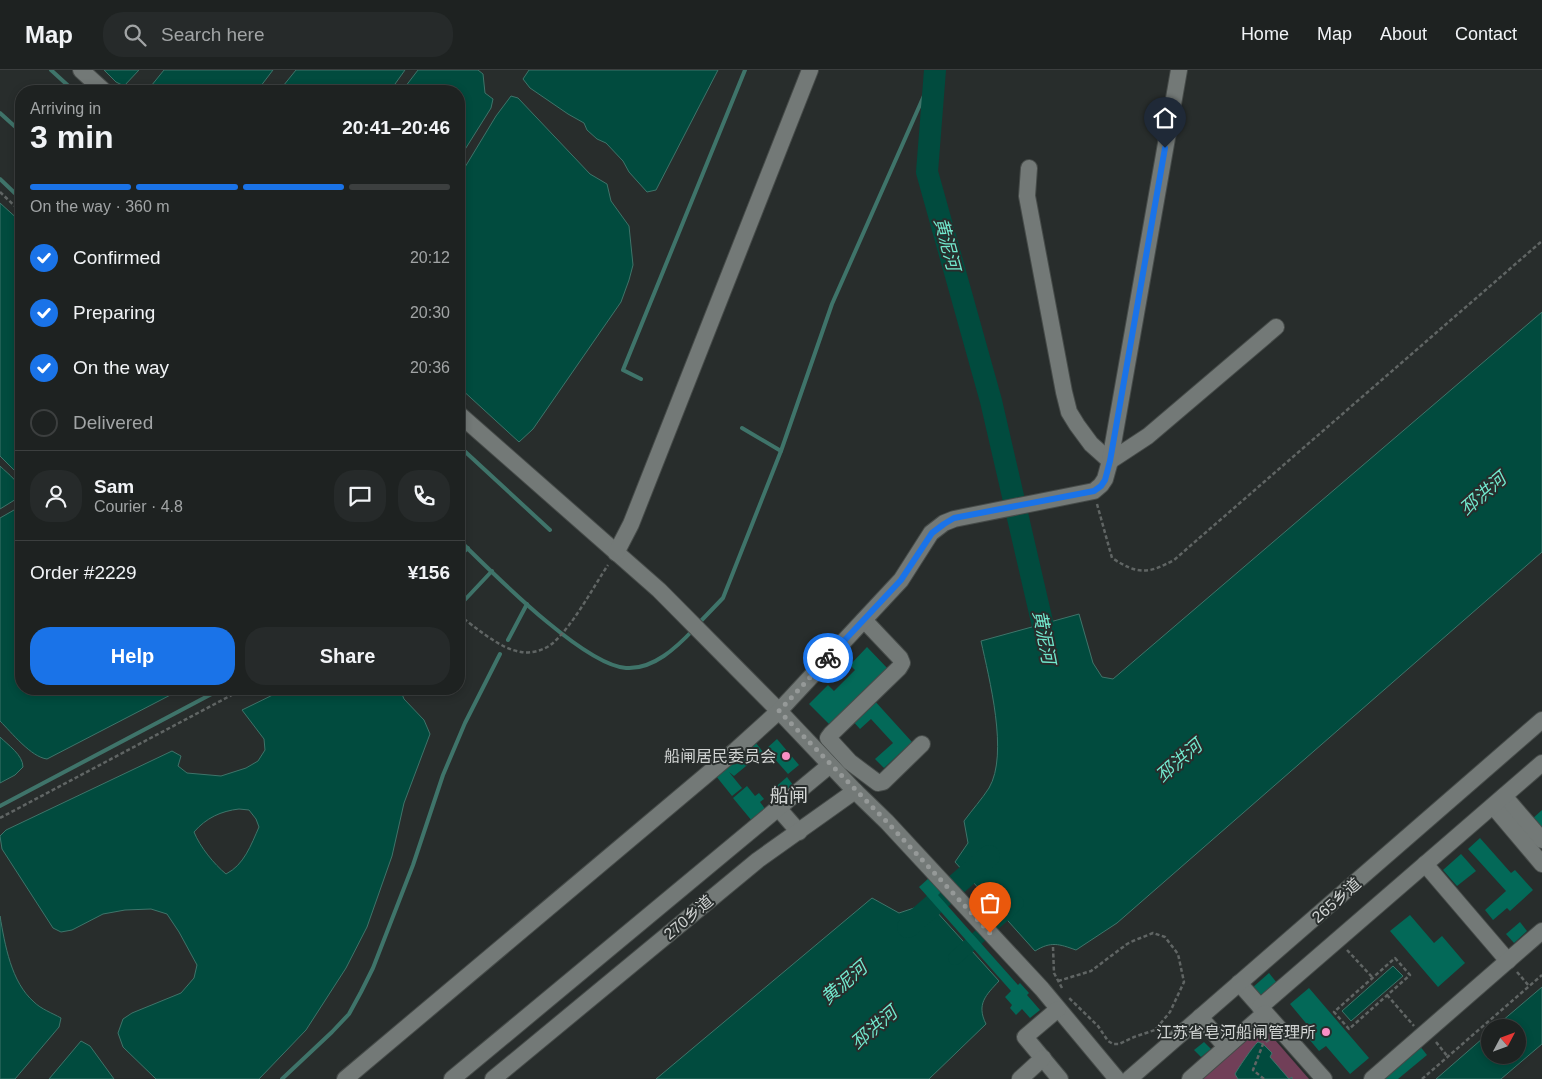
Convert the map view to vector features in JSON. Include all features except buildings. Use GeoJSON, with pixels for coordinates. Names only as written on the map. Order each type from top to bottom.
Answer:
{"type":"FeatureCollection","features":[{"type":"Feature","properties":{"kind":"street"},"geometry":{"type":"LineString","coordinates":[[81,70],[97,85]]}},
{"type":"Feature","properties":{"kind":"street"},"geometry":{"type":"LineString","coordinates":[[616,554],[631,524],[810,70]]}},
{"type":"Feature","properties":{"kind":"street"},"geometry":{"type":"LineString","coordinates":[[345,1079],[729,757],[779,711],[901,580],[932,533],[954,518],[1094,491],[1101,486],[1105,480],[1110,461],[1179,70]]}},
{"type":"Feature","properties":{"kind":"street"},"geometry":{"type":"LineString","coordinates":[[1029,168],[1027,196],[1069,412],[1091,444],[1110,461]]}},
{"type":"Feature","properties":{"kind":"street"},"geometry":{"type":"LineString","coordinates":[[1110,461],[1148,436],[1276,327]]}},
{"type":"Feature","properties":{"kind":"street"},"geometry":{"type":"LineString","coordinates":[[465,419],[659,590],[779,711],[887,822],[1042,989],[1116,1079]]}},
{"type":"Feature","properties":{"kind":"street"},"geometry":{"type":"LineString","coordinates":[[864,620],[900,658],[902,663],[828,738],[850,762],[878,783],[883,782],[922,744]]}},
{"type":"Feature","properties":{"kind":"street","name":"265乡道"},"geometry":{"type":"LineString","coordinates":[[1129,1079],[1542,720]]}},
{"type":"Feature","properties":{"kind":"street"},"geometry":{"type":"LineString","coordinates":[[1190,1079],[1338,939],[1542,764]]}},
{"type":"Feature","properties":{"kind":"street"},"geometry":{"type":"LineString","coordinates":[[452,1079],[830,765]]}},
{"type":"Feature","properties":{"kind":"street","name":"270乡道"},"geometry":{"type":"LineString","coordinates":[[493,1079],[758,860],[855,791]]}},
{"type":"Feature","properties":{"kind":"street"},"geometry":{"type":"LineString","coordinates":[[1498,801],[1516,833],[1542,864]]}},
{"type":"Feature","properties":{"kind":"street"},"geometry":{"type":"LineString","coordinates":[[1498,801],[1542,840]]}},
{"type":"Feature","properties":{"kind":"street"},"geometry":{"type":"LineString","coordinates":[[778,808],[799,832]]}},
{"type":"Feature","properties":{"kind":"street"},"geometry":{"type":"LineString","coordinates":[[1425,864],[1508,961]]}},
{"type":"Feature","properties":{"kind":"street"},"geometry":{"type":"LineString","coordinates":[[1372,1079],[1542,931]]}},
{"type":"Feature","properties":{"kind":"street"},"geometry":{"type":"LineString","coordinates":[[1239,983],[1324,1079]]}},
{"type":"Feature","properties":{"kind":"street"},"geometry":{"type":"LineString","coordinates":[[1058,1009],[1025,1037],[1060,1079]]}},
{"type":"Feature","properties":{"kind":"street"},"geometry":{"type":"LineString","coordinates":[[1200,1017],[1226,1047]]}},
{"type":"Feature","properties":{"kind":"street"},"geometry":{"type":"LineString","coordinates":[[1020,1079],[1043,1058]]}},
{"type":"Feature","properties":{"kind":"path"},"geometry":{"type":"LineString","coordinates":[[0,192],[15,206]]}},
{"type":"Feature","properties":{"kind":"path"},"geometry":{"type":"LineString","coordinates":[[1094,491],[1112,558],[1126,567],[1140,570],[1156,570],[1174,560],[1542,241]]}},
{"type":"Feature","properties":{"kind":"path"},"geometry":{"type":"LineString","coordinates":[[465,620],[492,640],[520,652],[535,652],[552,644],[564,630],[616,554]]}},
{"type":"Feature","properties":{"kind":"path"},"geometry":{"type":"LineString","coordinates":[[0,818],[232,695]]}},
{"type":"Feature","properties":{"kind":"path"},"geometry":{"type":"LineString","coordinates":[[1053,947],[1054,973],[1058,981],[1068,997],[1077,1004],[1108,1041],[1113,1044],[1120,1044],[1155,1030],[1170,1012],[1184,982],[1178,954],[1165,937],[1153,933],[1127,944],[1091,971],[1058,981]]}},
{"type":"Feature","properties":{"kind":"path"},"geometry":{"type":"LineString","coordinates":[[1338,939],[1373,978]]}},
{"type":"Feature","properties":{"kind":"path"},"geometry":{"type":"LineString","coordinates":[[1395,958],[1410,975],[1387,995],[1349,1029],[1334,1012],[1395,958]]}},
{"type":"Feature","properties":{"kind":"path"},"geometry":{"type":"LineString","coordinates":[[1508,961],[1529,986]]}},
{"type":"Feature","properties":{"kind":"path"},"geometry":{"type":"LineString","coordinates":[[1422,1079],[1542,975]]}},
{"type":"Feature","properties":{"kind":"path"},"geometry":{"type":"LineString","coordinates":[[1387,995],[1448,1057]]}},
{"type":"Feature","properties":{"kind":"path"},"geometry":{"type":"LineString","coordinates":[[1264,1044],[1253,1070],[1264,1079]]}},
{"type":"Feature","properties":{"kind":"shaded area"},"geometry":{"type":"Polygon","coordinates":[[[1261,1024],[1309,1079],[1197,1079],[1261,1024]]]}},
{"type":"Feature","properties":{"kind":"water"},"geometry":{"type":"Polygon","coordinates":[[[104,70],[139,70],[125,85],[116,82],[104,70]]]}},
{"type":"Feature","properties":{"kind":"water"},"geometry":{"type":"Polygon","coordinates":[[[164,70],[273,70],[262,85],[152,85],[164,70]]]}},
{"type":"Feature","properties":{"kind":"water"},"geometry":{"type":"Polygon","coordinates":[[[296,70],[405,70],[394,85],[284,85],[296,70]]]}},
{"type":"Feature","properties":{"kind":"water"},"geometry":{"type":"Polygon","coordinates":[[[418,70],[478,70],[483,74],[485,93],[493,99],[491,108],[465,149],[465,85],[407,85],[418,70]]]}},
{"type":"Feature","properties":{"kind":"water"},"geometry":{"type":"Polygon","coordinates":[[[529,70],[718,70],[656,190],[647,192],[629,172],[623,161],[606,143],[597,139],[587,130],[584,123],[530,88],[523,79],[529,70]]]}},
{"type":"Feature","properties":{"kind":"water"},"geometry":{"type":"Polygon","coordinates":[[[511,96],[518,98],[590,174],[607,184],[611,201],[629,226],[633,265],[621,302],[533,429],[519,442],[465,392],[465,167],[496,116],[511,96]]]}},
{"type":"Feature","properties":{"kind":"water"},"geometry":{"type":"Polygon","coordinates":[[[0,203],[15,217],[15,471],[0,456],[0,203]]]}},
{"type":"Feature","properties":{"kind":"water"},"geometry":{"type":"Polygon","coordinates":[[[1542,312],[1542,552],[1117,923],[1076,950],[1055,944],[1035,951],[955,862],[968,843],[964,821],[989,788],[995,773],[997,756],[996,716],[981,641],[1079,614],[1093,663],[1102,677],[1113,679],[1542,312]]]}},
{"type":"Feature","properties":{"kind":"water"},"geometry":{"type":"Polygon","coordinates":[[[0,466],[15,481],[15,500],[0,509],[0,466]]]}},
{"type":"Feature","properties":{"kind":"water"},"geometry":{"type":"Polygon","coordinates":[[[15,509],[15,695],[170,695],[47,759],[35,754],[16,738],[0,721],[0,518],[15,509]]]}},
{"type":"Feature","properties":{"kind":"water"},"geometry":{"type":"Polygon","coordinates":[[[273,695],[402,695],[424,720],[430,734],[404,803],[392,856],[367,927],[346,968],[306,1030],[259,1079],[156,1079],[123,1047],[118,1033],[123,1019],[132,1013],[181,993],[194,978],[197,965],[179,932],[167,914],[151,909],[125,910],[103,914],[72,930],[61,932],[53,928],[2,849],[0,836],[6,830],[172,751],[181,756],[178,766],[187,773],[221,776],[246,768],[258,761],[265,750],[264,739],[242,710],[273,695]],[[249,810],[226,811],[209,819],[194,832],[208,855],[226,874],[238,865],[250,847],[259,827],[249,810]]]}},
{"type":"Feature","properties":{"kind":"water"},"geometry":{"type":"Polygon","coordinates":[[[0,737],[18,754],[23,767],[15,775],[0,783],[0,737]]]}},
{"type":"Feature","properties":{"kind":"water"},"geometry":{"type":"Polygon","coordinates":[[[872,898],[899,913],[917,907],[926,900],[999,981],[987,995],[982,1005],[986,1024],[929,1079],[656,1079],[872,898]]]}},
{"type":"Feature","properties":{"kind":"water"},"geometry":{"type":"Polygon","coordinates":[[[0,916],[4,939],[14,974],[26,994],[43,1009],[61,1018],[59,1027],[15,1079],[0,1079],[0,916]]]}},
{"type":"Feature","properties":{"kind":"water"},"geometry":{"type":"Polygon","coordinates":[[[1393,966],[1403,976],[1351,1021],[1342,1011],[1393,966]]]}},
{"type":"Feature","properties":{"kind":"water"},"geometry":{"type":"Polygon","coordinates":[[[1542,987],[1542,1044],[1526,1058],[1526,1019],[1504,1019],[1542,987]]]}},
{"type":"Feature","properties":{"kind":"water"},"geometry":{"type":"Polygon","coordinates":[[[1481,1040],[1481,1064],[1519,1064],[1501,1079],[1436,1079],[1481,1040]]]}},
{"type":"Feature","properties":{"kind":"water"},"geometry":{"type":"Polygon","coordinates":[[[81,1041],[90,1046],[114,1079],[49,1079],[81,1041]]]}},
{"type":"Feature","properties":{"kind":"water"},"geometry":{"type":"Polygon","coordinates":[[[1258,1042],[1263,1044],[1272,1053],[1270,1057],[1289,1079],[1238,1079],[1235,1074],[1258,1042]]]}},
{"type":"Feature","properties":{"kind":"waterway"},"geometry":{"type":"LineString","coordinates":[[51,70],[67,85]]}},
{"type":"Feature","properties":{"kind":"waterway"},"geometry":{"type":"LineString","coordinates":[[641,379],[623,370],[745,70]]}},
{"type":"Feature","properties":{"kind":"waterway","name":"黄泥河"},"geometry":{"type":"LineString","coordinates":[[935,70],[927,172],[991,401],[1048,653]]}},
{"type":"Feature","properties":{"kind":"waterway"},"geometry":{"type":"LineString","coordinates":[[698,624],[723,598],[781,451],[832,304],[934,73]]}},
{"type":"Feature","properties":{"kind":"waterway"},"geometry":{"type":"LineString","coordinates":[[0,113],[15,127]]}},
{"type":"Feature","properties":{"kind":"waterway"},"geometry":{"type":"LineString","coordinates":[[0,179],[15,193]]}},
{"type":"Feature","properties":{"kind":"waterway"},"geometry":{"type":"LineString","coordinates":[[742,428],[781,451]]}},
{"type":"Feature","properties":{"kind":"waterway"},"geometry":{"type":"LineString","coordinates":[[465,452],[550,530]]}},
{"type":"Feature","properties":{"kind":"waterway"},"geometry":{"type":"LineString","coordinates":[[465,546],[515,594],[563,635],[608,663],[626,668],[646,665],[664,656],[694,629]]}},
{"type":"Feature","properties":{"kind":"waterway"},"geometry":{"type":"LineString","coordinates":[[465,551],[468,548]]}},
{"type":"Feature","properties":{"kind":"waterway"},"geometry":{"type":"LineString","coordinates":[[465,600],[492,571]]}},
{"type":"Feature","properties":{"kind":"waterway"},"geometry":{"type":"LineString","coordinates":[[508,640],[527,604]]}},
{"type":"Feature","properties":{"kind":"waterway"},"geometry":{"type":"LineString","coordinates":[[282,1079],[349,1014],[361,992],[373,968],[413,865],[443,775],[465,723],[500,654]]}},
{"type":"Feature","properties":{"kind":"waterway"},"geometry":{"type":"LineString","coordinates":[[0,806],[210,695]]}},
{"type":"Feature","properties":{"kind":"waterway","name":"黄泥河"},"geometry":{"type":"LineString","coordinates":[[908,927],[989,856]]}},
{"type":"Feature","properties":{"kind":"waterway","name":"邳洪河"},"geometry":{"type":"LineString","coordinates":[[955,958],[1017,903]]}},
{"type":"Feature","properties":{"kind":"way so far"},"geometry":{"type":"LineString","coordinates":[[828,658],[779,711],[887,822],[990,933]]}},
{"type":"Feature","properties":{"kind":"place","name":"船闸居民委员会"},"geometry":{"type":"Point","coordinates":[786,756]}},
{"type":"Feature","properties":{"kind":"place","name":"江苏省皂河船闸管理所"},"geometry":{"type":"Point","coordinates":[1326,1032]}},
{"type":"Feature","properties":{"kind":"district","name":"船闸"},"geometry":{"type":"Point","coordinates":[789,795]}},
{"type":"Feature","properties":{"kind":"route"},"geometry":{"type":"LineString","coordinates":[[828,658],[901,580],[932,533],[944,524],[954,518],[1094,491],[1105,480],[1110,461],[1165,148]]}}]}
